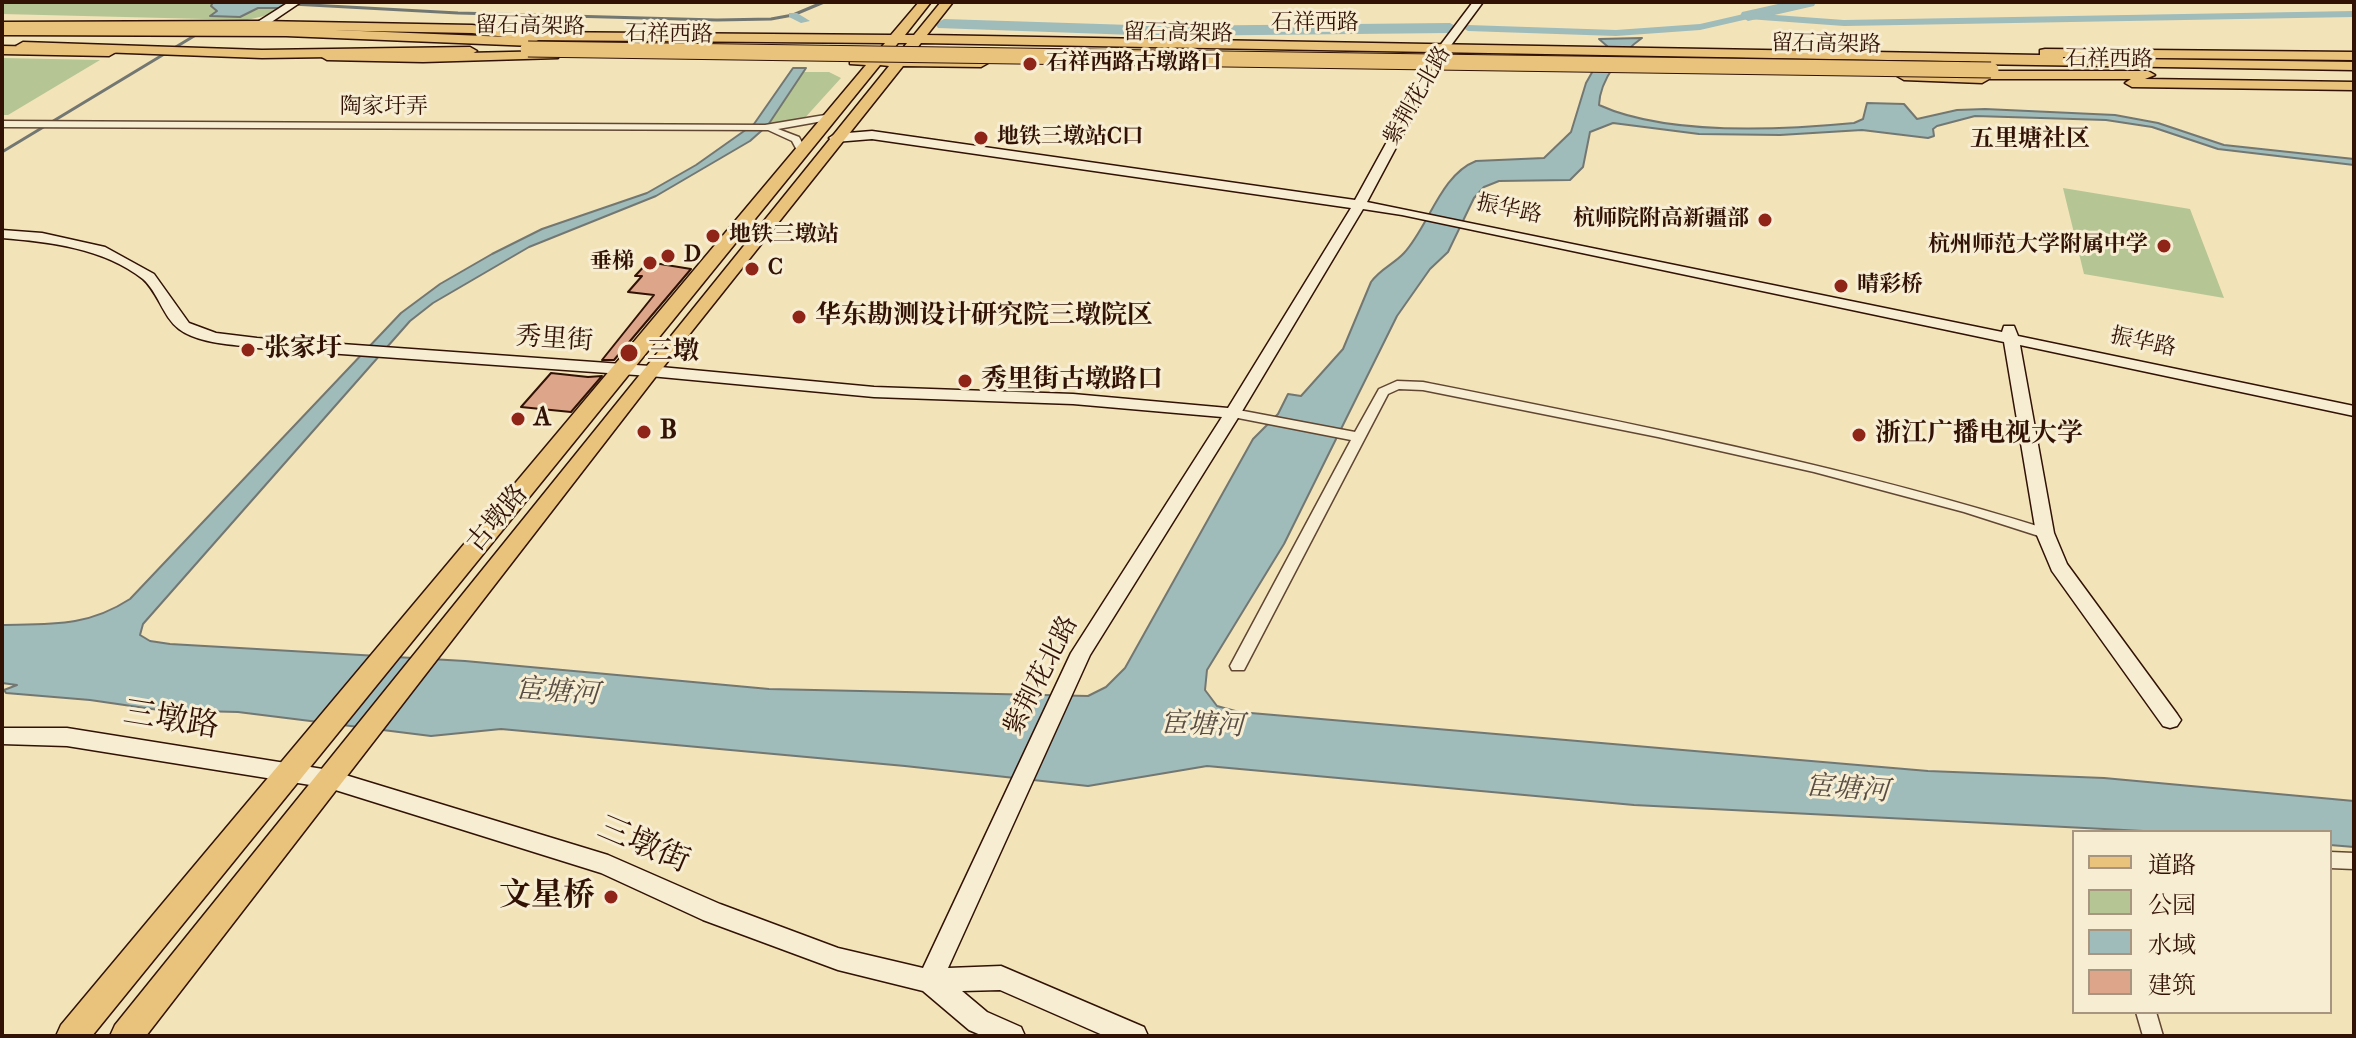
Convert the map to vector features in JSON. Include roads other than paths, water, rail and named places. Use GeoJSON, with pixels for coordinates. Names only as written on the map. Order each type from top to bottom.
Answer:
{"type":"FeatureCollection","features":[{"type":"Feature","properties":{"kind":"highway","name":"留石高架路"},"geometry":{"type":"LineString","coordinates":[[2,31],[49,32],[147,45],[195,36],[2148,75],[2354,66]]}},
{"type":"Feature","properties":{"kind":"highway"},"geometry":{"type":"LineString","coordinates":[[49,32],[195,36],[262,54],[531,42]]}},
{"type":"Feature","properties":{"kind":"highway"},"geometry":{"type":"LineString","coordinates":[[2,45],[147,45],[195,36],[243,32],[531,42]]}},
{"type":"Feature","properties":{"kind":"highway","name":"留石高架路"},"geometry":{"type":"LineString","coordinates":[[531,42],[2112,62],[2267,70]]}},
{"type":"Feature","properties":{"kind":"highway"},"geometry":{"type":"LineString","coordinates":[[2267,70],[2354,57]]}},
{"type":"Feature","properties":{"kind":"highway"},"geometry":{"type":"LineString","coordinates":[[2267,70],[2354,77]]}},
{"type":"Feature","properties":{"kind":"main road","name":"古墩路"},"geometry":{"type":"LineString","coordinates":[[72,1036],[318,734],[925,2]]}},
{"type":"Feature","properties":{"kind":"main road","name":"古墩路"},"geometry":{"type":"LineString","coordinates":[[126,1036],[835,138],[920,39],[947,2]]}},
{"type":"Feature","properties":{"kind":"main road","name":"紫荆花北路"},"geometry":{"type":"LineString","coordinates":[[930,981],[1081,653],[1233,413],[1362,199],[1444,47],[1478,2]]}},
{"type":"Feature","properties":{"kind":"main road"},"geometry":{"type":"LineString","coordinates":[[265,26],[297,4]]}},
{"type":"Feature","properties":{"kind":"main road","name":"石祥西路"},"geometry":{"type":"LineString","coordinates":[[2,31],[85,25],[195,36],[265,26],[472,29],[531,42],[920,39],[1908,55],[2112,62]]}},
{"type":"Feature","properties":{"kind":"main road"},"geometry":{"type":"LineString","coordinates":[[2,45],[147,45]]}},
{"type":"Feature","properties":{"kind":"main road","name":"石祥西路"},"geometry":{"type":"LineString","coordinates":[[1908,55],[1970,51],[2354,57]]}},
{"type":"Feature","properties":{"kind":"main road","name":"石祥西路"},"geometry":{"type":"LineString","coordinates":[[262,54],[423,58],[511,54],[2061,77],[2148,75]]}},
{"type":"Feature","properties":{"kind":"main road","name":"石祥西路"},"geometry":{"type":"LineString","coordinates":[[1863,74],[2072,82],[2354,86]]}},
{"type":"Feature","properties":{"kind":"main road","name":"振华路"},"geometry":{"type":"LineString","coordinates":[[856,115],[874,125],[894,130],[1406,206],[2354,400]]}},
{"type":"Feature","properties":{"kind":"main road","name":"振华路"},"geometry":{"type":"LineString","coordinates":[[835,138],[872,135],[1362,199]]}},
{"type":"Feature","properties":{"kind":"main road","name":"秀里街"},"geometry":{"type":"LineString","coordinates":[[2,234],[42,237],[100,250],[149,277],[184,326],[213,337],[874,392],[1073,399],[1233,413]]}},
{"type":"Feature","properties":{"kind":"main road"},"geometry":{"type":"LineString","coordinates":[[2010,331],[2045,533],[2059,566],[2170,720]]}},
{"type":"Feature","properties":{"kind":"main road","name":"振华路"},"geometry":{"type":"LineString","coordinates":[[2010,331],[2354,411]]}},
{"type":"Feature","properties":{"kind":"main road","name":"三墩路"},"geometry":{"type":"LineString","coordinates":[[2,736],[67,737],[329,779]]}},
{"type":"Feature","properties":{"kind":"main road","name":"三墩街"},"geometry":{"type":"LineString","coordinates":[[329,779],[608,865],[712,912],[838,959],[930,981],[1001,978],[1135,1036]]}},
{"type":"Feature","properties":{"kind":"main road","name":"三墩街"},"geometry":{"type":"LineString","coordinates":[[930,981],[978,1021],[1012,1036]]}},
{"type":"Feature","properties":{"kind":"street","name":"陶家圩弄"},"geometry":{"type":"LineString","coordinates":[[4,124],[765,128],[831,117]]}},
{"type":"Feature","properties":{"kind":"street","name":"陶家圩弄"},"geometry":{"type":"LineString","coordinates":[[765,128],[796,139],[802,152]]}},
{"type":"Feature","properties":{"kind":"street"},"geometry":{"type":"LineString","coordinates":[[1238,666],[1383,392],[1397,385],[1423,386],[1689,439],[1956,503],[2045,533]]}},
{"type":"Feature","properties":{"kind":"street"},"geometry":{"type":"LineString","coordinates":[[1233,413],[1359,437]]}},
{"type":"Feature","properties":{"kind":"street"},"geometry":{"type":"LineString","coordinates":[[2332,860],[2354,861]]}},
{"type":"Feature","properties":{"kind":"street"},"geometry":{"type":"LineString","coordinates":[[2147,1014],[2153,1036]]}},
{"type":"Feature","properties":{"kind":"water"},"geometry":{"type":"Polygon","coordinates":[[[213,2],[289,2],[279,8],[258,8],[240,17],[210,16],[217,11],[211,6],[213,2]]]}},
{"type":"Feature","properties":{"kind":"water","name":"宦塘河"},"geometry":{"type":"Polygon","coordinates":[[[1642,38],[1613,67],[1603,86],[1599,105],[1657,122],[1759,129],[1854,123],[1863,119],[1867,103],[1904,104],[1917,119],[1957,110],[1985,109],[2115,115],[2158,123],[2224,145],[2354,159],[2354,165],[2218,149],[2152,127],[2106,120],[1975,116],[1937,126],[1933,129],[1934,136],[1928,138],[1862,130],[1780,135],[1699,134],[1613,123],[1590,132],[1583,167],[1570,180],[1499,181],[1484,187],[1474,198],[1448,252],[1430,269],[1397,316],[1284,544],[1207,670],[1205,690],[1217,706],[1239,712],[1928,771],[2104,778],[2354,801],[2354,847],[2332,845],[2332,830],[2124,830],[1634,805],[1207,766],[1088,786],[501,729],[431,736],[238,712],[159,710],[6,693],[4,690],[17,685],[2,683],[2,625],[53,624],[84,619],[130,599],[401,313],[440,284],[492,254],[542,229],[647,193],[696,165],[754,124],[793,68],[806,68],[768,125],[750,141],[656,196],[529,247],[433,303],[410,321],[143,624],[140,635],[150,641],[170,644],[465,661],[769,689],[1088,696],[1106,687],[1125,668],[1253,439],[1278,414],[1288,394],[1301,396],[1343,349],[1371,282],[1413,242],[1453,177],[1476,161],[1544,158],[1571,132],[1586,83],[1607,46],[1599,39],[1642,38]]]}},
{"type":"Feature","properties":{"kind":"waterway"},"geometry":{"type":"LineString","coordinates":[[292,4],[458,13],[717,20],[771,19],[793,15],[824,2]]}},
{"type":"Feature","properties":{"kind":"waterway"},"geometry":{"type":"LineString","coordinates":[[1748,16],[1808,2]]}},
{"type":"Feature","properties":{"kind":"waterway"},"geometry":{"type":"LineString","coordinates":[[1468,28],[1616,33],[1700,27],[1748,16],[1844,23],[2354,14]]}},
{"type":"Feature","properties":{"kind":"waterway"},"geometry":{"type":"LineString","coordinates":[[793,15],[805,21]]}},
{"type":"Feature","properties":{"kind":"waterway"},"geometry":{"type":"LineString","coordinates":[[944,24],[1162,31],[1450,28]]}},
{"type":"Feature","properties":{"kind":"waterway"},"geometry":{"type":"LineString","coordinates":[[2,152],[199,33]]}},
{"type":"Feature","properties":{"kind":"place","name":"石祥西路古墩路口"},"geometry":{"type":"Point","coordinates":[1030,64]}},
{"type":"Feature","properties":{"kind":"place","name":"地铁三墩站C口"},"geometry":{"type":"Point","coordinates":[981,138]}},
{"type":"Feature","properties":{"kind":"place","name":"杭师院附高新疆部"},"geometry":{"type":"Point","coordinates":[1765,220]}},
{"type":"Feature","properties":{"kind":"place","name":"地铁三墩站"},"geometry":{"type":"Point","coordinates":[713,236]}},
{"type":"Feature","properties":{"kind":"place","name":"杭州师范大学附属中学"},"geometry":{"type":"Point","coordinates":[2164,246]}},
{"type":"Feature","properties":{"kind":"place","name":"D"},"geometry":{"type":"Point","coordinates":[668,256]}},
{"type":"Feature","properties":{"kind":"place","name":"垂梯"},"geometry":{"type":"Point","coordinates":[650,263]}},
{"type":"Feature","properties":{"kind":"place","name":"C"},"geometry":{"type":"Point","coordinates":[752,269]}},
{"type":"Feature","properties":{"kind":"place","name":"晴彩桥"},"geometry":{"type":"Point","coordinates":[1841,286]}},
{"type":"Feature","properties":{"kind":"place","name":"华东勘测设计研究院三墩院区"},"geometry":{"type":"Point","coordinates":[799,317]}},
{"type":"Feature","properties":{"kind":"place","name":"张家圩"},"geometry":{"type":"Point","coordinates":[248,350]}},
{"type":"Feature","properties":{"kind":"place","name":"三墩"},"geometry":{"type":"Point","coordinates":[629,353]}},
{"type":"Feature","properties":{"kind":"place","name":"秀里街古墩路口"},"geometry":{"type":"Point","coordinates":[965,381]}},
{"type":"Feature","properties":{"kind":"place","name":"A"},"geometry":{"type":"Point","coordinates":[518,419]}},
{"type":"Feature","properties":{"kind":"place","name":"B"},"geometry":{"type":"Point","coordinates":[644,432]}},
{"type":"Feature","properties":{"kind":"place","name":"浙江广播电视大学"},"geometry":{"type":"Point","coordinates":[1859,435]}},
{"type":"Feature","properties":{"kind":"place","name":"文星桥"},"geometry":{"type":"Point","coordinates":[611,897]}},
{"type":"Feature","properties":{"kind":"district","name":"五里塘社区"},"geometry":{"type":"Point","coordinates":[2030,140]}}]}
